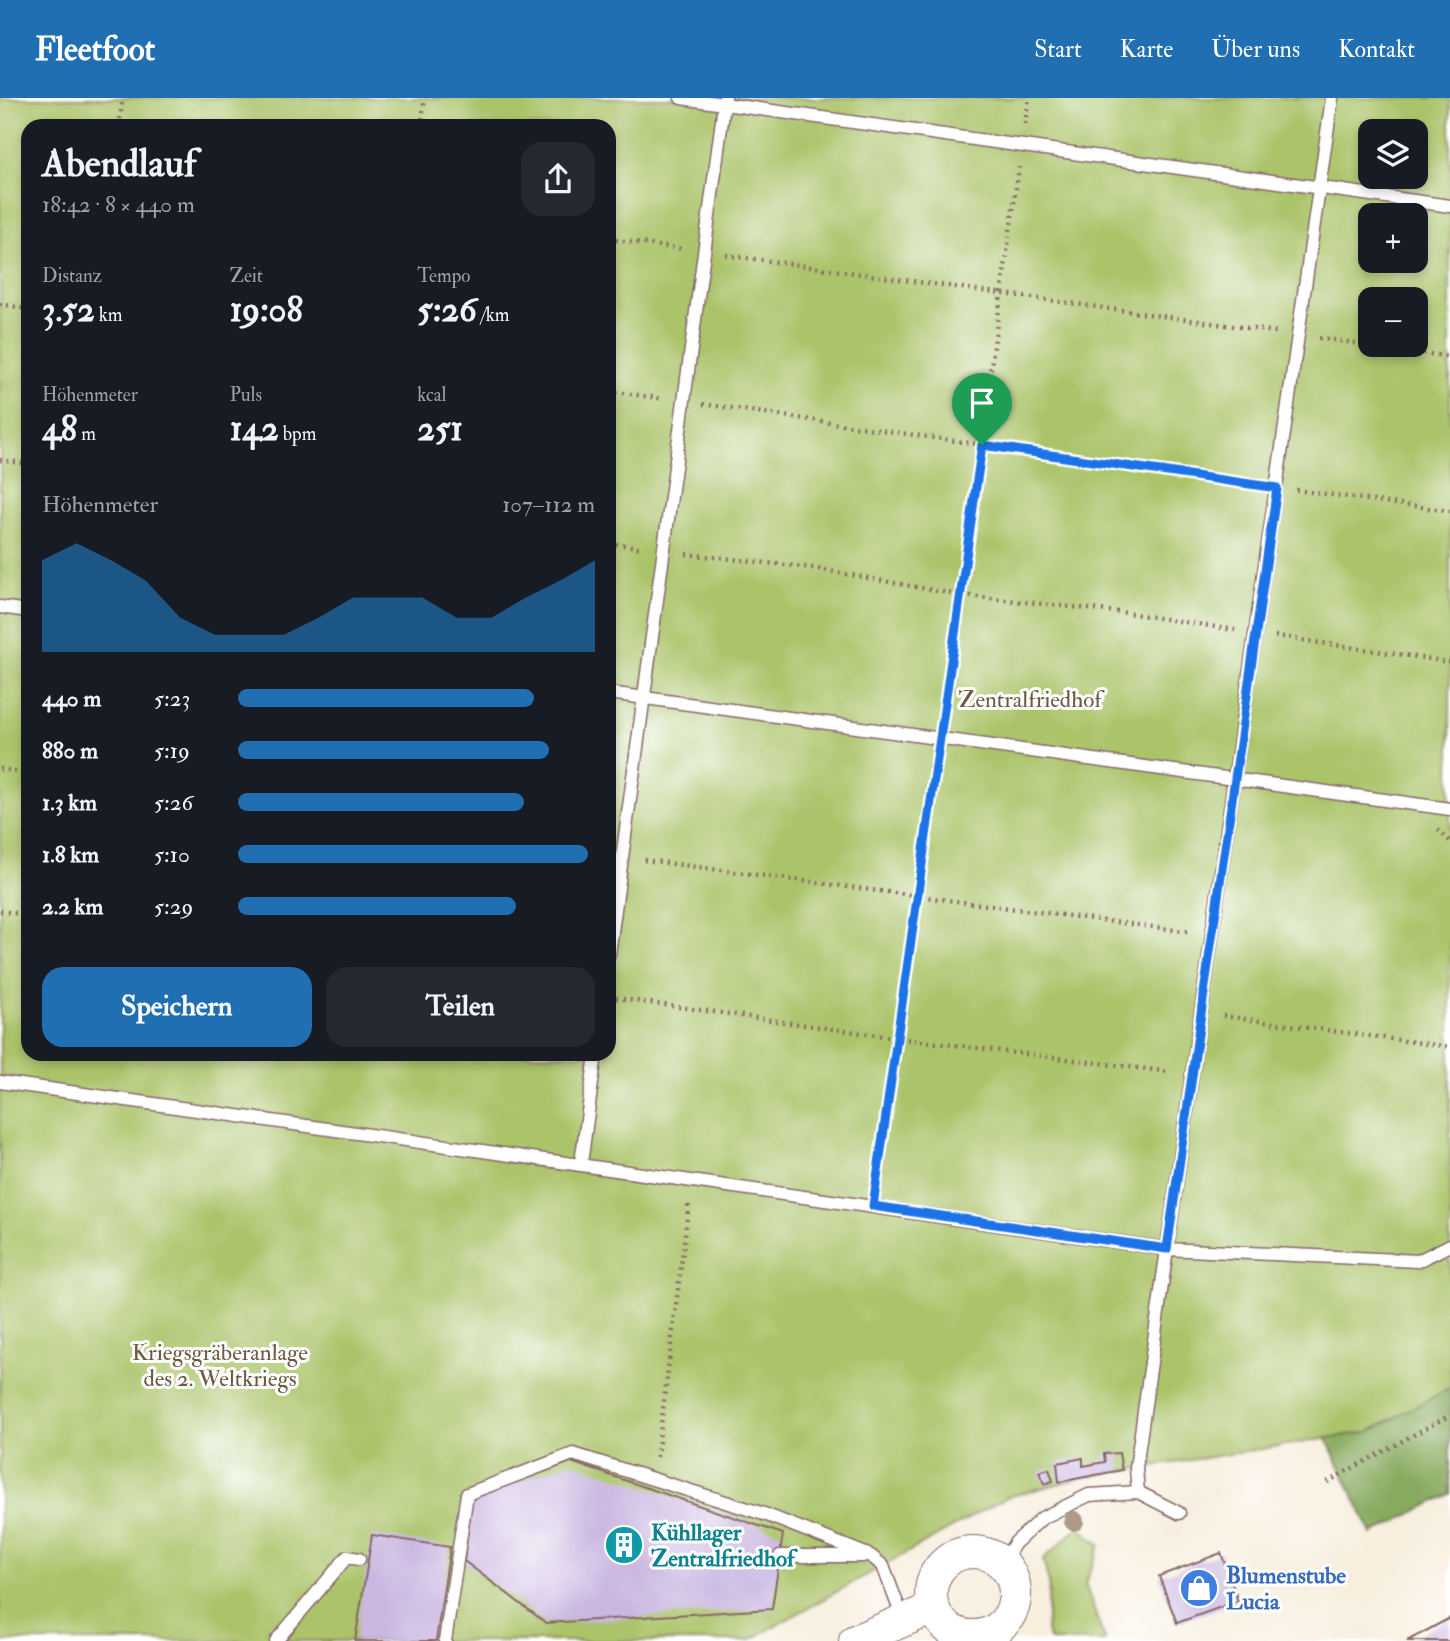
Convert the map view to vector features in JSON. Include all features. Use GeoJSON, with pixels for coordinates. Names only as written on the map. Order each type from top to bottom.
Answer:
{"type":"FeatureCollection","features":[{"type":"Feature","properties":{"kind":"street"},"geometry":{"type":"LineString","coordinates":[[976,1551],[1002,1563],[1014,1584],[1015,1597],[1000,1635],[972,1637],[960,1634],[939,1620],[933,1608],[932,1580],[949,1558],[976,1551]]}},
{"type":"Feature","properties":{"kind":"street"},"geometry":{"type":"LineString","coordinates":[[855,1641],[933,1608]]}},
{"type":"Feature","properties":{"kind":"lane"},"geometry":{"type":"LineString","coordinates":[[681,98],[724,101],[1450,206]]}},
{"type":"Feature","properties":{"kind":"lane"},"geometry":{"type":"LineString","coordinates":[[1138,1492],[1136,1468],[1332,98]]}},
{"type":"Feature","properties":{"kind":"lane"},"geometry":{"type":"LineString","coordinates":[[616,901],[724,101]]}},
{"type":"Feature","properties":{"kind":"lane"},"geometry":{"type":"LineString","coordinates":[[0,607],[21,610]]}},
{"type":"Feature","properties":{"kind":"lane"},"geometry":{"type":"LineString","coordinates":[[616,694],[1450,809]]}},
{"type":"Feature","properties":{"kind":"lane"},"geometry":{"type":"LineString","coordinates":[[581,1163],[595,1061]]}},
{"type":"Feature","properties":{"kind":"lane"},"geometry":{"type":"LineString","coordinates":[[0,1082],[581,1163],[1167,1249],[1418,1261],[1450,1245]]}},
{"type":"Feature","properties":{"kind":"lane"},"geometry":{"type":"LineString","coordinates":[[445,1641],[467,1494],[550,1466],[573,1454],[767,1515],[871,1556],[883,1566],[903,1619]]}},
{"type":"Feature","properties":{"kind":"lane"},"geometry":{"type":"LineString","coordinates":[[1002,1563],[1028,1530],[1060,1508],[1089,1495],[1138,1492],[1179,1513]]}},
{"type":"Feature","properties":{"kind":"lane"},"geometry":{"type":"LineString","coordinates":[[780,1556],[871,1556]]}},
{"type":"Feature","properties":{"kind":"lane"},"geometry":{"type":"LineString","coordinates":[[276,1641],[347,1557],[359,1559]]}},
{"type":"Feature","properties":{"kind":"path"},"geometry":{"type":"LineString","coordinates":[[120,119],[123,98]]}},
{"type":"Feature","properties":{"kind":"path"},"geometry":{"type":"LineString","coordinates":[[422,119],[425,98]]}},
{"type":"Feature","properties":{"kind":"path"},"geometry":{"type":"LineString","coordinates":[[873,1206],[1029,98]]}},
{"type":"Feature","properties":{"kind":"path"},"geometry":{"type":"LineString","coordinates":[[616,240],[1450,357]]}},
{"type":"Feature","properties":{"kind":"path"},"geometry":{"type":"LineString","coordinates":[[0,304],[21,308]]}},
{"type":"Feature","properties":{"kind":"path"},"geometry":{"type":"LineString","coordinates":[[616,392],[1450,511]]}},
{"type":"Feature","properties":{"kind":"path"},"geometry":{"type":"LineString","coordinates":[[0,460],[21,463]]}},
{"type":"Feature","properties":{"kind":"path"},"geometry":{"type":"LineString","coordinates":[[616,544],[663,552],[813,568],[960,595],[1128,613],[1450,662]]}},
{"type":"Feature","properties":{"kind":"path"},"geometry":{"type":"LineString","coordinates":[[0,769],[21,772]]}},
{"type":"Feature","properties":{"kind":"path"},"geometry":{"type":"LineString","coordinates":[[622,856],[917,898],[1213,934]]}},
{"type":"Feature","properties":{"kind":"path"},"geometry":{"type":"LineString","coordinates":[[0,911],[21,914]]}},
{"type":"Feature","properties":{"kind":"path"},"geometry":{"type":"LineString","coordinates":[[616,999],[1192,1075]]}},
{"type":"Feature","properties":{"kind":"path"},"geometry":{"type":"LineString","coordinates":[[1201,1013],[1450,1046]]}},
{"type":"Feature","properties":{"kind":"path"},"geometry":{"type":"LineString","coordinates":[[654,1479],[692,1180]]}},
{"type":"Feature","properties":{"kind":"path"},"geometry":{"type":"LineString","coordinates":[[1327,1482],[1450,1415]]}},
{"type":"Feature","properties":{"kind":"green space","name":"Zentralfriedhof"},"geometry":{"type":"Polygon","coordinates":[[[0,98],[1450,98],[1450,1388],[1368,1432],[1084,1477],[1007,1497],[748,1641],[0,1641],[0,98]]]}},
{"type":"Feature","properties":{"kind":"green space"},"geometry":{"type":"Polygon","coordinates":[[[1450,1388],[1450,1494],[1372,1534],[1326,1438],[1368,1432],[1450,1388]]]}},
{"type":"Feature","properties":{"kind":"green space"},"geometry":{"type":"Polygon","coordinates":[[[1079,1527],[1100,1545],[1085,1584],[1105,1641],[1050,1641],[1046,1632],[1049,1584],[1043,1559],[1079,1527]]]}},
{"type":"Feature","properties":{"kind":"building"},"geometry":{"type":"Polygon","coordinates":[[[1119,1453],[1122,1470],[1059,1482],[1057,1463],[1083,1458],[1083,1466],[1105,1462],[1104,1454],[1119,1453]]]}},
{"type":"Feature","properties":{"kind":"building","name":"Kühllager Zentralfriedhof"},"geometry":{"type":"Polygon","coordinates":[[[571,1462],[783,1534],[772,1609],[546,1623],[464,1561],[472,1498],[571,1462]]]}},
{"type":"Feature","properties":{"kind":"building"},"geometry":{"type":"Polygon","coordinates":[[[1049,1469],[1053,1481],[1044,1484],[1039,1472],[1049,1469]]]}},
{"type":"Feature","properties":{"kind":"building"},"geometry":{"type":"Polygon","coordinates":[[[372,1535],[450,1547],[436,1641],[355,1641],[372,1535]]]}},
{"type":"Feature","properties":{"kind":"building","name":"Blumenstube Lucia"},"geometry":{"type":"Polygon","coordinates":[[[1221,1553],[1238,1601],[1177,1623],[1159,1576],[1221,1553]]]}},
{"type":"Feature","properties":{"kind":"building"},"geometry":{"type":"Polygon","coordinates":[[[1450,1618],[1450,1641],[1407,1641],[1450,1618]]]}},
{"type":"Feature","properties":{"kind":"place","name":"Kühllager Zentralfriedhof"},"geometry":{"type":"Point","coordinates":[624,1545]}},
{"type":"Feature","properties":{"kind":"place","name":"Blumenstube Lucia"},"geometry":{"type":"Point","coordinates":[1199,1588]}},
{"type":"Feature","properties":{"kind":"route"},"geometry":{"type":"LineString","coordinates":[[982,445],[1277,488],[1167,1249],[873,1206],[982,445]]}},
{"type":"Feature","properties":{"kind":"park label","name":"Kriegsgräberanlage des 2. Weltkriegs"},"geometry":{"type":"Point","coordinates":[220,1365]}}]}
